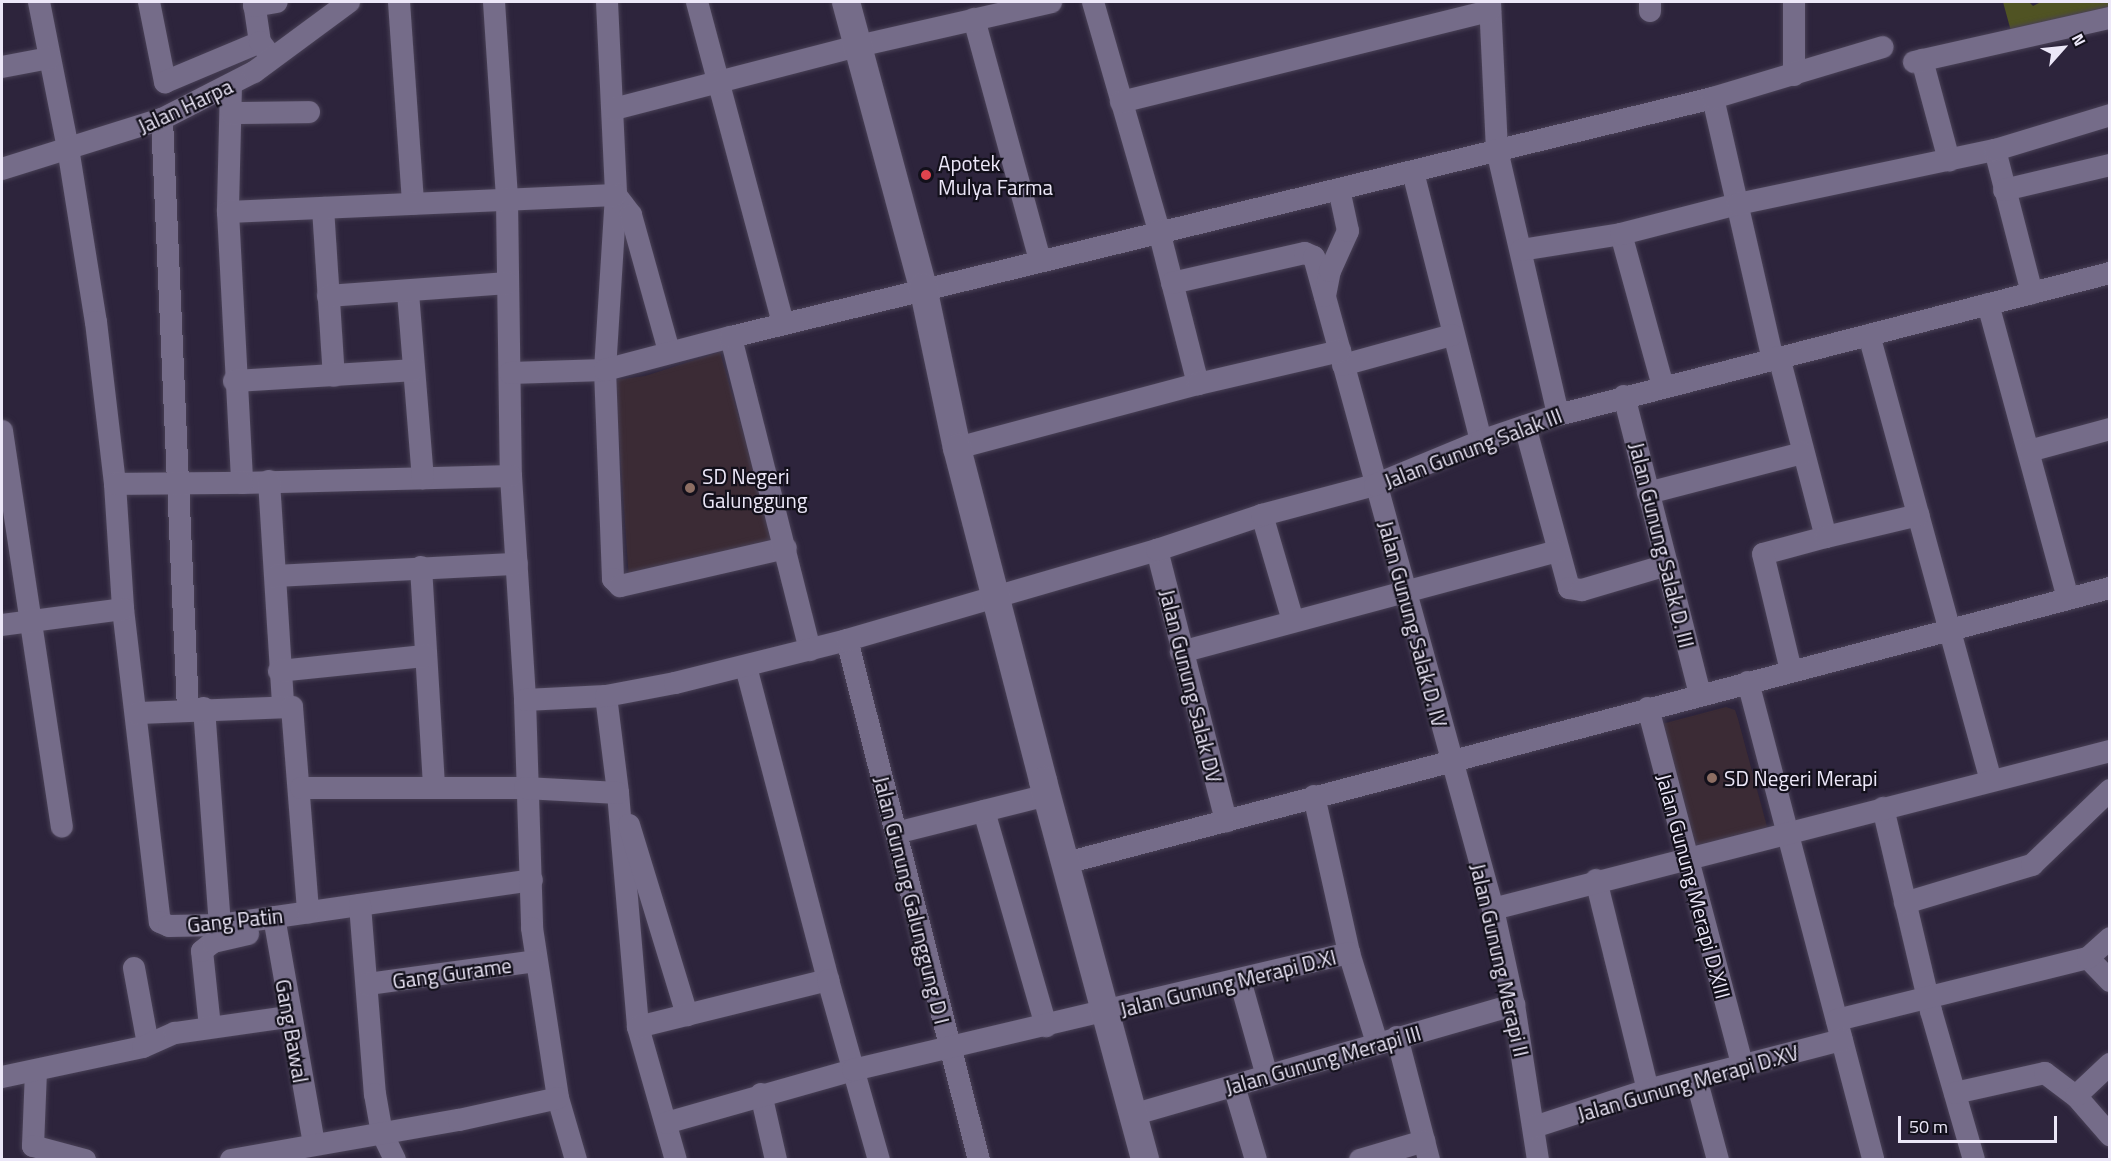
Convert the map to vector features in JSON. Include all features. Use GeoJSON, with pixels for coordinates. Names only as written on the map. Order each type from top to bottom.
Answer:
{"type":"FeatureCollection","features":[{"type":"Feature","properties":{"kind":"street"},"geometry":{"type":"LineString","coordinates":[[39,2],[68,148],[96,322],[115,484],[123,609],[137,712],[283,705],[294,710],[308,912]]}},
{"type":"Feature","properties":{"kind":"street"},"geometry":{"type":"LineString","coordinates":[[149,2],[165,82],[266,50],[254,4],[277,2]]}},
{"type":"Feature","properties":{"kind":"street","name":"Jalan Harpa"},"geometry":{"type":"LineString","coordinates":[[2,169],[162,119],[231,85],[266,50],[349,2]]}},
{"type":"Feature","properties":{"kind":"street"},"geometry":{"type":"LineString","coordinates":[[399,2],[413,204]]}},
{"type":"Feature","properties":{"kind":"street"},"geometry":{"type":"LineString","coordinates":[[494,2],[507,200],[511,476],[525,700],[525,788],[535,961],[558,1098],[576,1160]]}},
{"type":"Feature","properties":{"kind":"street"},"geometry":{"type":"LineString","coordinates":[[607,2],[614,109],[616,195],[605,370],[615,583],[620,586],[699,571],[786,548]]}},
{"type":"Feature","properties":{"kind":"street"},"geometry":{"type":"LineString","coordinates":[[697,2],[783,323]]}},
{"type":"Feature","properties":{"kind":"street"},"geometry":{"type":"LineString","coordinates":[[846,2],[923,287],[957,448],[1145,1160]]}},
{"type":"Feature","properties":{"kind":"street"},"geometry":{"type":"LineString","coordinates":[[614,109],[858,46],[1051,2]]}},
{"type":"Feature","properties":{"kind":"street"},"geometry":{"type":"LineString","coordinates":[[1093,2],[1160,231],[1198,384]]}},
{"type":"Feature","properties":{"kind":"street"},"geometry":{"type":"LineString","coordinates":[[1794,2],[1794,75]]}},
{"type":"Feature","properties":{"kind":"street"},"geometry":{"type":"LineString","coordinates":[[1121,102],[1490,6],[1497,150],[1558,415]]}},
{"type":"Feature","properties":{"kind":"street"},"geometry":{"type":"LineString","coordinates":[[1949,160],[1918,61],[2109,18]]}},
{"type":"Feature","properties":{"kind":"street"},"geometry":{"type":"LineString","coordinates":[[974,19],[1040,261]]}},
{"type":"Feature","properties":{"kind":"street"},"geometry":{"type":"LineString","coordinates":[[510,373],[605,370],[669,351],[923,287],[1413,172],[1713,98],[1883,47]]}},
{"type":"Feature","properties":{"kind":"street"},"geometry":{"type":"LineString","coordinates":[[2,67],[49,58]]}},
{"type":"Feature","properties":{"kind":"street"},"geometry":{"type":"LineString","coordinates":[[231,85],[228,212],[234,381],[242,483]]}},
{"type":"Feature","properties":{"kind":"street"},"geometry":{"type":"LineString","coordinates":[[1713,98],[1776,358],[1826,537]]}},
{"type":"Feature","properties":{"kind":"street"},"geometry":{"type":"LineString","coordinates":[[231,113],[309,112]]}},
{"type":"Feature","properties":{"kind":"street"},"geometry":{"type":"LineString","coordinates":[[1521,250],[1621,234],[1738,204],[1995,150],[2109,115]]}},
{"type":"Feature","properties":{"kind":"street"},"geometry":{"type":"LineString","coordinates":[[162,119],[177,486],[196,709],[220,925]]}},
{"type":"Feature","properties":{"kind":"street"},"geometry":{"type":"LineString","coordinates":[[1995,150],[2032,293]]}},
{"type":"Feature","properties":{"kind":"street"},"geometry":{"type":"LineString","coordinates":[[2004,190],[2109,165]]}},
{"type":"Feature","properties":{"kind":"street"},"geometry":{"type":"LineString","coordinates":[[1413,172],[1452,335],[1481,441]]}},
{"type":"Feature","properties":{"kind":"street"},"geometry":{"type":"LineString","coordinates":[[1325,296],[1330,271],[1348,231],[1339,189]]}},
{"type":"Feature","properties":{"kind":"street"},"geometry":{"type":"LineString","coordinates":[[228,212],[616,195]]}},
{"type":"Feature","properties":{"kind":"street"},"geometry":{"type":"LineString","coordinates":[[616,195],[631,215],[669,351]]}},
{"type":"Feature","properties":{"kind":"street"},"geometry":{"type":"LineString","coordinates":[[323,208],[334,376]]}},
{"type":"Feature","properties":{"kind":"street"},"geometry":{"type":"LineString","coordinates":[[1621,234],[1663,387]]}},
{"type":"Feature","properties":{"kind":"street","name":"Jalan Gunung Salak D. IV"},"geometry":{"type":"LineString","coordinates":[[1173,283],[1305,253],[1314,257],[1451,764]]}},
{"type":"Feature","properties":{"kind":"street","name":"Jalan Gunung Salak III"},"geometry":{"type":"LineString","coordinates":[[525,700],[606,696],[746,667],[810,650],[1157,550],[1262,515],[1375,485],[1481,441],[1558,415],[1624,396],[2109,273]]}},
{"type":"Feature","properties":{"kind":"street"},"geometry":{"type":"LineString","coordinates":[[328,296],[408,293],[508,283]]}},
{"type":"Feature","properties":{"kind":"street"},"geometry":{"type":"LineString","coordinates":[[408,293],[423,478]]}},
{"type":"Feature","properties":{"kind":"street"},"geometry":{"type":"LineString","coordinates":[[1988,304],[2068,598]]}},
{"type":"Feature","properties":{"kind":"street"},"geometry":{"type":"LineString","coordinates":[[957,448],[1198,384],[1452,335]]}},
{"type":"Feature","properties":{"kind":"street"},"geometry":{"type":"LineString","coordinates":[[1869,335],[1991,780]]}},
{"type":"Feature","properties":{"kind":"street"},"geometry":{"type":"LineString","coordinates":[[731,337],[810,650]]}},
{"type":"Feature","properties":{"kind":"street"},"geometry":{"type":"LineString","coordinates":[[234,381],[413,370]]}},
{"type":"Feature","properties":{"kind":"street","name":"Jalan Gunung Salak D. III"},"geometry":{"type":"LineString","coordinates":[[1624,396],[1700,695]]}},
{"type":"Feature","properties":{"kind":"street"},"geometry":{"type":"LineString","coordinates":[[1525,426],[1566,584],[1573,591],[1667,565]]}},
{"type":"Feature","properties":{"kind":"street"},"geometry":{"type":"LineString","coordinates":[[2029,451],[2109,429]]}},
{"type":"Feature","properties":{"kind":"street"},"geometry":{"type":"LineString","coordinates":[[2,431],[62,826]]}},
{"type":"Feature","properties":{"kind":"street"},"geometry":{"type":"LineString","coordinates":[[1648,493],[1803,453]]}},
{"type":"Feature","properties":{"kind":"street"},"geometry":{"type":"LineString","coordinates":[[115,484],[177,486],[269,481],[511,476]]}},
{"type":"Feature","properties":{"kind":"street"},"geometry":{"type":"LineString","coordinates":[[269,481],[276,576],[279,671],[283,705]]}},
{"type":"Feature","properties":{"kind":"street"},"geometry":{"type":"LineString","coordinates":[[1262,515],[1293,621]]}},
{"type":"Feature","properties":{"kind":"street"},"geometry":{"type":"LineString","coordinates":[[1791,671],[1763,554],[1918,515]]}},
{"type":"Feature","properties":{"kind":"street","name":"Jalan Gunung Salak DV"},"geometry":{"type":"LineString","coordinates":[[1157,550],[1181,652],[1226,821]]}},
{"type":"Feature","properties":{"kind":"street"},"geometry":{"type":"LineString","coordinates":[[1181,652],[1557,551]]}},
{"type":"Feature","properties":{"kind":"street"},"geometry":{"type":"LineString","coordinates":[[276,576],[517,564]]}},
{"type":"Feature","properties":{"kind":"street"},"geometry":{"type":"LineString","coordinates":[[421,567],[434,788]]}},
{"type":"Feature","properties":{"kind":"street"},"geometry":{"type":"LineString","coordinates":[[1066,863],[1314,796],[1451,764],[1648,708],[2109,588]]}},
{"type":"Feature","properties":{"kind":"street"},"geometry":{"type":"LineString","coordinates":[[2,625],[123,609]]}},
{"type":"Feature","properties":{"kind":"street","name":"Jalan Gunung Galunggung D I"},"geometry":{"type":"LineString","coordinates":[[847,640],[979,1160]]}},
{"type":"Feature","properties":{"kind":"street"},"geometry":{"type":"LineString","coordinates":[[279,671],[425,656]]}},
{"type":"Feature","properties":{"kind":"street"},"geometry":{"type":"LineString","coordinates":[[746,667],[828,981],[879,1160]]}},
{"type":"Feature","properties":{"kind":"street"},"geometry":{"type":"LineString","coordinates":[[1748,682],[1873,1160]]}},
{"type":"Feature","properties":{"kind":"street"},"geometry":{"type":"LineString","coordinates":[[606,696],[618,793],[638,1027],[666,1123],[669,1158]]}},
{"type":"Feature","properties":{"kind":"street","name":"Jalan Gunung Merapi D.XIII"},"geometry":{"type":"LineString","coordinates":[[1648,708],[1685,857],[1742,1064]]}},
{"type":"Feature","properties":{"kind":"street","name":"Gang Patin"},"geometry":{"type":"LineString","coordinates":[[137,712],[161,924],[220,925],[275,922],[308,912],[532,880]]}},
{"type":"Feature","properties":{"kind":"street"},"geometry":{"type":"LineString","coordinates":[[1492,909],[1685,857],[2109,750]]}},
{"type":"Feature","properties":{"kind":"street","name":"Jalan Gunung Merapi II"},"geometry":{"type":"LineString","coordinates":[[1451,764],[1492,909],[1514,1005],[1538,1160]]}},
{"type":"Feature","properties":{"kind":"street"},"geometry":{"type":"LineString","coordinates":[[300,788],[525,788],[618,793]]}},
{"type":"Feature","properties":{"kind":"street"},"geometry":{"type":"LineString","coordinates":[[1905,903],[2032,865],[2109,792]]}},
{"type":"Feature","properties":{"kind":"street"},"geometry":{"type":"LineString","coordinates":[[618,793],[687,1015]]}},
{"type":"Feature","properties":{"kind":"street"},"geometry":{"type":"LineString","coordinates":[[896,834],[1047,795]]}},
{"type":"Feature","properties":{"kind":"street"},"geometry":{"type":"LineString","coordinates":[[1314,796],[1349,953],[1387,1040],[1427,1150],[1361,1159]]}},
{"type":"Feature","properties":{"kind":"street"},"geometry":{"type":"LineString","coordinates":[[1883,808],[1929,1000],[1974,1160]]}},
{"type":"Feature","properties":{"kind":"street"},"geometry":{"type":"LineString","coordinates":[[984,811],[1046,1026]]}},
{"type":"Feature","properties":{"kind":"street"},"geometry":{"type":"LineString","coordinates":[[1596,880],[1648,1090]]}},
{"type":"Feature","properties":{"kind":"street"},"geometry":{"type":"LineString","coordinates":[[360,904],[375,1094],[382,1133],[395,1160]]}},
{"type":"Feature","properties":{"kind":"street"},"geometry":{"type":"LineString","coordinates":[[210,1027],[202,959],[206,945],[275,922]]}},
{"type":"Feature","properties":{"kind":"street","name":"Gang Bawal"},"geometry":{"type":"LineString","coordinates":[[275,922],[304,1151]]}},
{"type":"Feature","properties":{"kind":"street"},"geometry":{"type":"LineString","coordinates":[[2109,938],[2088,958],[2109,981]]}},
{"type":"Feature","properties":{"kind":"street","name":"Jalan Gunung Merapi D.XI"},"geometry":{"type":"LineString","coordinates":[[666,1123],[761,1094],[853,1070],[1107,1012],[1349,953]]}},
{"type":"Feature","properties":{"kind":"street","name":"Jalan Gunung Merapi D.XV"},"geometry":{"type":"LineString","coordinates":[[1534,1127],[1648,1090],[1742,1064],[1929,1000],[2088,958]]}},
{"type":"Feature","properties":{"kind":"street","name":"Gang Gurame"},"geometry":{"type":"LineString","coordinates":[[368,984],[535,961]]}},
{"type":"Feature","properties":{"kind":"street"},"geometry":{"type":"LineString","coordinates":[[134,968],[148,1044]]}},
{"type":"Feature","properties":{"kind":"street"},"geometry":{"type":"LineString","coordinates":[[1240,980],[1267,1076]]}},
{"type":"Feature","properties":{"kind":"street"},"geometry":{"type":"LineString","coordinates":[[638,1027],[828,981]]}},
{"type":"Feature","properties":{"kind":"street","name":"Jalan Gunung Merapi III"},"geometry":{"type":"LineString","coordinates":[[1132,1115],[1514,1005]]}},
{"type":"Feature","properties":{"kind":"street"},"geometry":{"type":"LineString","coordinates":[[2,1077],[148,1044],[175,1033],[288,1017]]}},
{"type":"Feature","properties":{"kind":"street"},"geometry":{"type":"LineString","coordinates":[[2076,1096],[2109,1064]]}},
{"type":"Feature","properties":{"kind":"street"},"geometry":{"type":"LineString","coordinates":[[36,1071],[33,1146],[85,1160]]}},
{"type":"Feature","properties":{"kind":"street"},"geometry":{"type":"LineString","coordinates":[[1956,1093],[2045,1073],[2076,1096],[2109,1135]]}},
{"type":"Feature","properties":{"kind":"street"},"geometry":{"type":"LineString","coordinates":[[1696,1078],[1718,1160]]}},
{"type":"Feature","properties":{"kind":"street"},"geometry":{"type":"LineString","coordinates":[[1234,1086],[1257,1160]]}},
{"type":"Feature","properties":{"kind":"street"},"geometry":{"type":"LineString","coordinates":[[761,1094],[776,1160]]}},
{"type":"Feature","properties":{"kind":"street"},"geometry":{"type":"LineString","coordinates":[[231,1160],[304,1151],[558,1098]]}},
{"type":"Feature","properties":{"kind":"shaded area","name":"SD Negeri Galunggung"},"geometry":{"type":"Polygon","coordinates":[[[720,352],[775,544],[629,580],[615,380],[645,376],[720,352]]]}},
{"type":"Feature","properties":{"kind":"shaded area","name":"SD Negeri Merapi"},"geometry":{"type":"Polygon","coordinates":[[[1726,707],[1735,710],[1768,830],[1688,851],[1658,725],[1726,707]]]}},
{"type":"Feature","properties":{"kind":"green space"},"geometry":{"type":"Polygon","coordinates":[[[2003,2],[2029,2],[2033,6],[2041,2],[2109,2],[2109,14],[2012,35],[2003,2]]]}},
{"type":"Feature","properties":{"kind":"place","name":"Apotek Mulya Farma"},"geometry":{"type":"Point","coordinates":[926,175]}},
{"type":"Feature","properties":{"kind":"place","name":"SD Negeri Galunggung"},"geometry":{"type":"Point","coordinates":[690,488]}},
{"type":"Feature","properties":{"kind":"place","name":"SD Negeri Merapi"},"geometry":{"type":"Point","coordinates":[1712,778]}}]}
